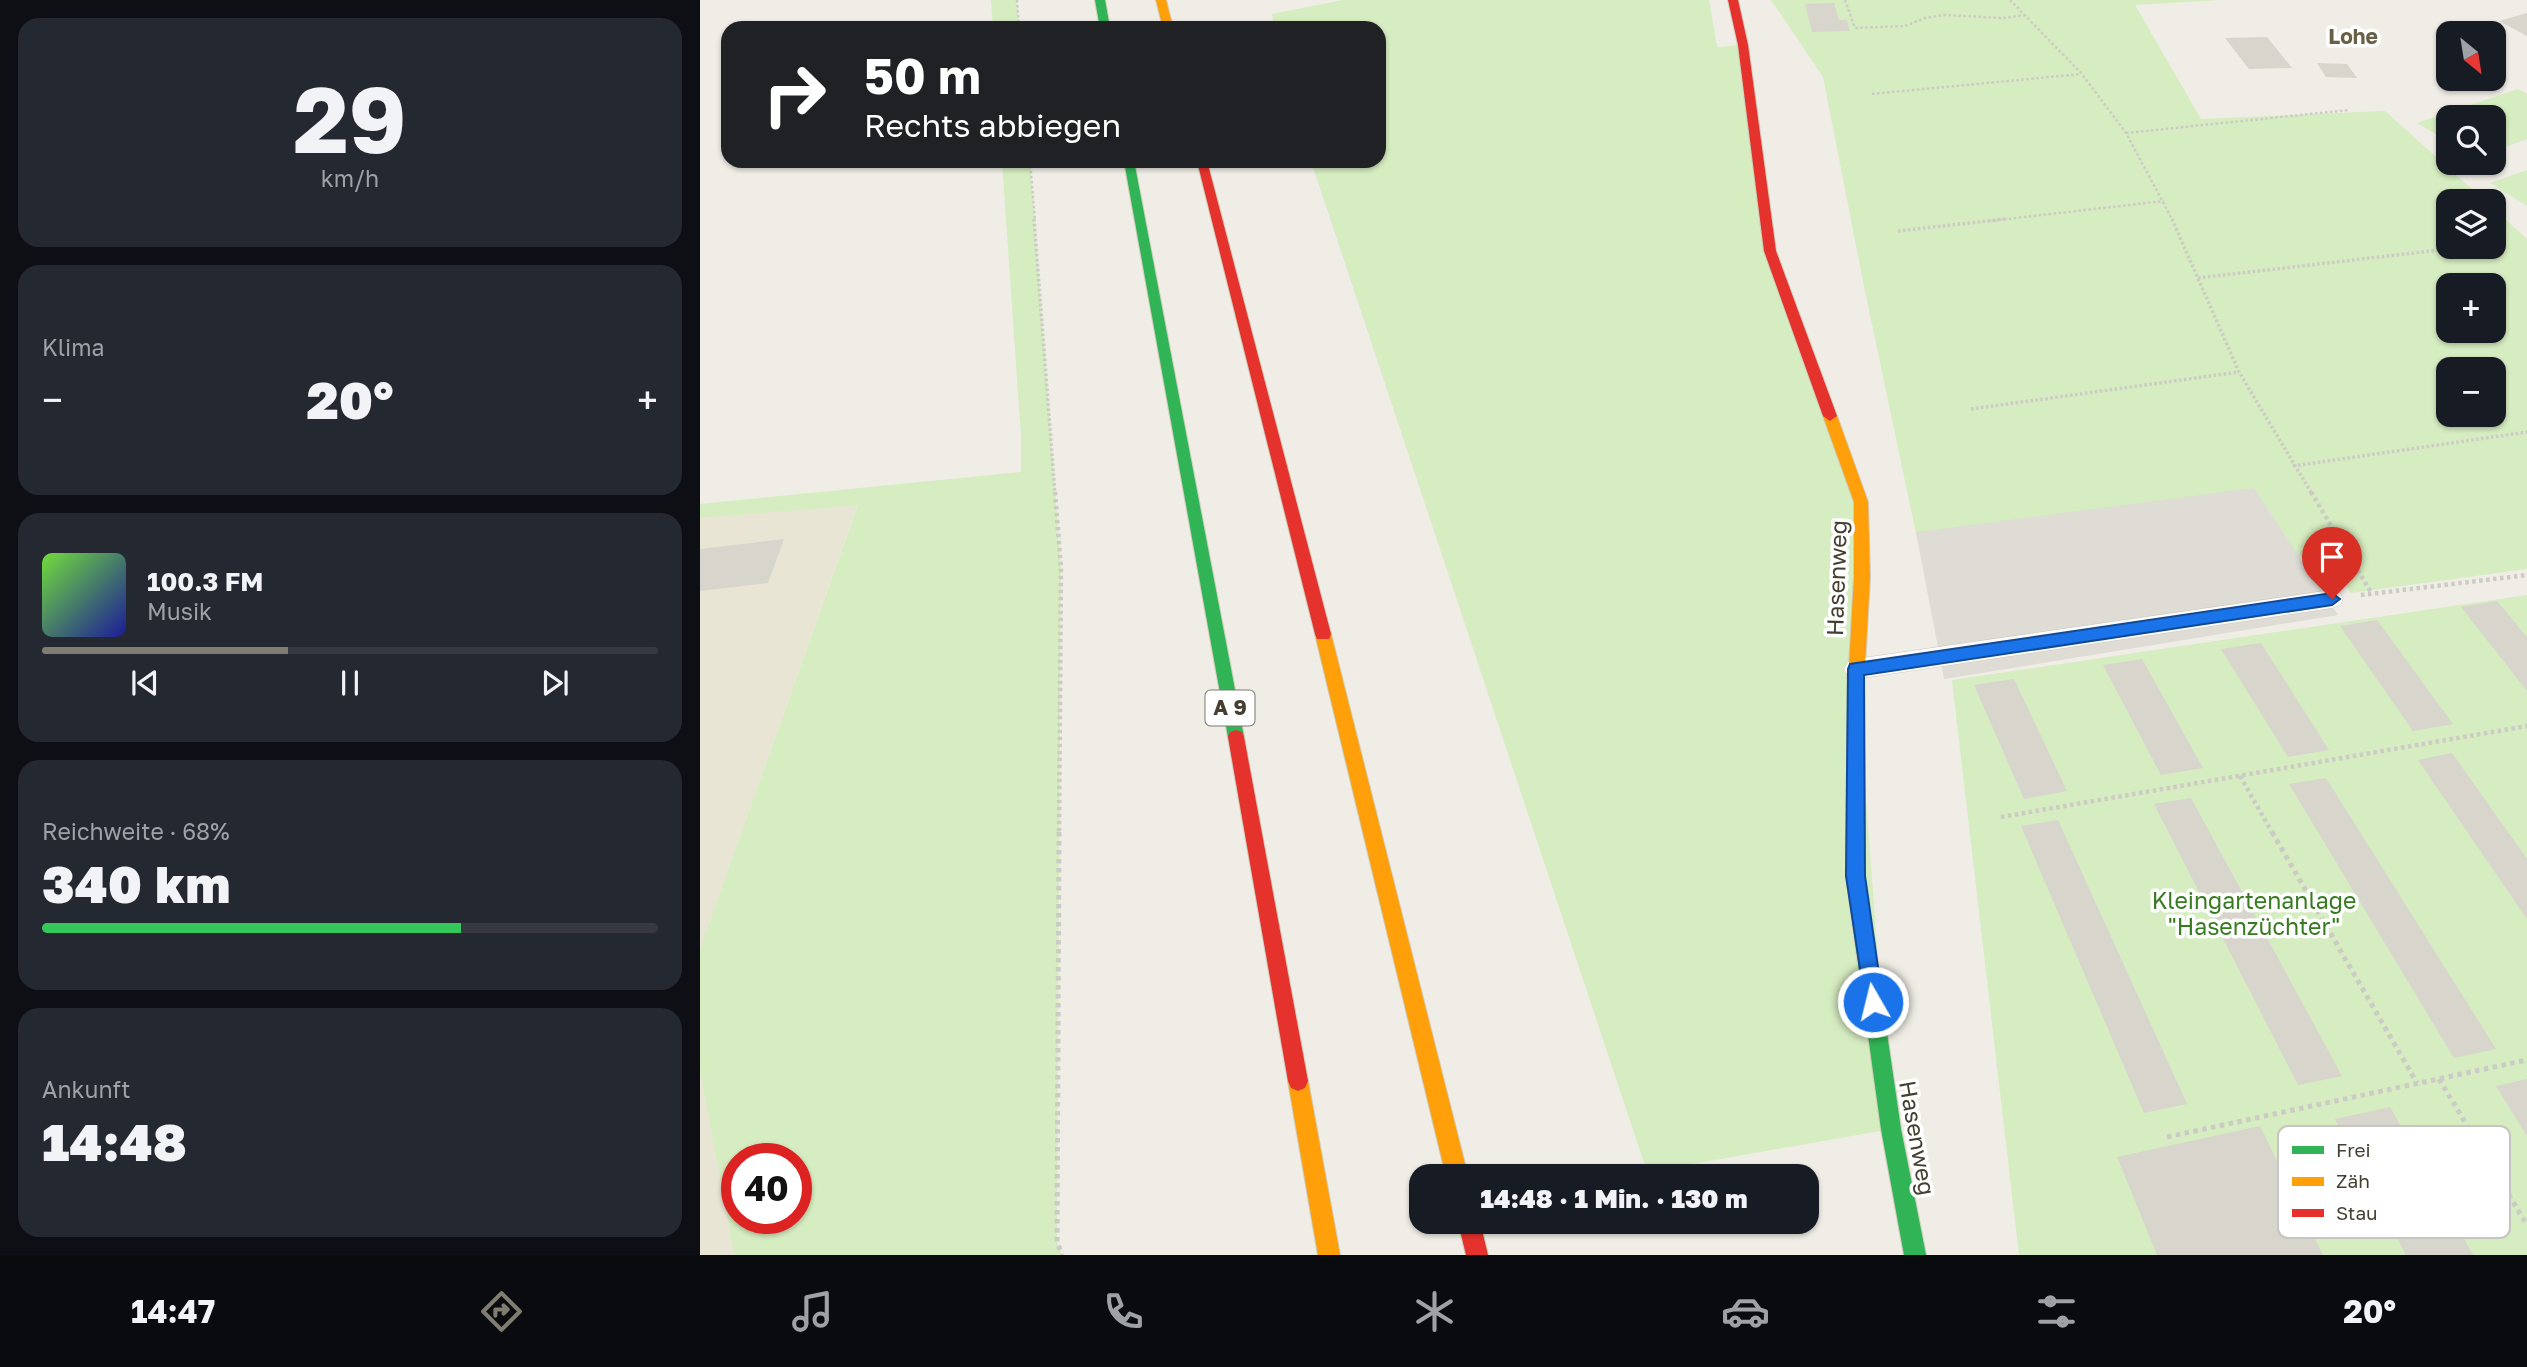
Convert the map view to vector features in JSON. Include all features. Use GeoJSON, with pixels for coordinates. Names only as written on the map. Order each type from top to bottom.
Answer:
{"type":"FeatureCollection","features":[{"type":"Feature","properties":{"kind":"main road"},"geometry":{"type":"LineString","coordinates":[[1100,0],[1104,21]]}},
{"type":"Feature","properties":{"kind":"main road"},"geometry":{"type":"LineString","coordinates":[[1161,0],[1166,21]]}},
{"type":"Feature","properties":{"kind":"main road","name":"Hasenweg"},"geometry":{"type":"LineString","coordinates":[[1733,0],[1744,45],[1770,251],[1861,502],[1862,577],[1856,669],[1855,876],[1891,1129],[1915,1255]]}},
{"type":"Feature","properties":{"kind":"main road","name":"A 9"},"geometry":{"type":"LineString","coordinates":[[1130,168],[1184,443],[1329,1255]]}},
{"type":"Feature","properties":{"kind":"main road"},"geometry":{"type":"LineString","coordinates":[[1204,168],[1270,419],[1454,1164]]}},
{"type":"Feature","properties":{"kind":"main road"},"geometry":{"type":"LineString","coordinates":[[1472,1234],[1477,1255]]}},
{"type":"Feature","properties":{"kind":"lane"},"geometry":{"type":"LineString","coordinates":[[1856,669],[2332,599]]}},
{"type":"Feature","properties":{"kind":"path"},"geometry":{"type":"LineString","coordinates":[[1017,0],[1018,21]]}},
{"type":"Feature","properties":{"kind":"path"},"geometry":{"type":"LineString","coordinates":[[1845,0],[1855,28],[1905,26],[1925,18],[1944,15],[2003,18],[2026,15]]}},
{"type":"Feature","properties":{"kind":"path"},"geometry":{"type":"LineString","coordinates":[[2010,0],[2081,74],[2126,133],[2164,201],[2239,372],[2372,594]]}},
{"type":"Feature","properties":{"kind":"path"},"geometry":{"type":"LineString","coordinates":[[1872,94],[2081,74]]}},
{"type":"Feature","properties":{"kind":"path"},"geometry":{"type":"LineString","coordinates":[[2126,133],[2349,110]]}},
{"type":"Feature","properties":{"kind":"path"},"geometry":{"type":"LineString","coordinates":[[1031,168],[1061,568],[1057,1242],[1062,1255]]}},
{"type":"Feature","properties":{"kind":"path"},"geometry":{"type":"LineString","coordinates":[[1898,231],[2164,201]]}},
{"type":"Feature","properties":{"kind":"path"},"geometry":{"type":"LineString","coordinates":[[2198,278],[2436,250]]}},
{"type":"Feature","properties":{"kind":"path"},"geometry":{"type":"LineString","coordinates":[[1971,409],[2239,372]]}},
{"type":"Feature","properties":{"kind":"path"},"geometry":{"type":"LineString","coordinates":[[2293,466],[2527,432]]}},
{"type":"Feature","properties":{"kind":"path"},"geometry":{"type":"LineString","coordinates":[[2332,599],[2527,575]]}},
{"type":"Feature","properties":{"kind":"path"},"geometry":{"type":"LineString","coordinates":[[2000,817],[2527,726]]}},
{"type":"Feature","properties":{"kind":"path"},"geometry":{"type":"LineString","coordinates":[[2240,776],[2417,1083]]}},
{"type":"Feature","properties":{"kind":"path"},"geometry":{"type":"LineString","coordinates":[[2167,1137],[2527,1060]]}},
{"type":"Feature","properties":{"kind":"path"},"geometry":{"type":"LineString","coordinates":[[2440,1079],[2468,1126]]}},
{"type":"Feature","properties":{"kind":"path"},"geometry":{"type":"LineString","coordinates":[[2510,1196],[2527,1225]]}},
{"type":"Feature","properties":{"kind":"shaded area"},"geometry":{"type":"Polygon","coordinates":[[[2254,488],[2338,615],[1944,679],[1916,532],[2254,488]]]}},
{"type":"Feature","properties":{"kind":"shaded area"},"geometry":{"type":"Polygon","coordinates":[[[858,504],[700,949],[700,518],[858,504]]]}},
{"type":"Feature","properties":{"kind":"shaded area"},"geometry":{"type":"Polygon","coordinates":[[[700,1070],[721,1184],[721,1234],[730,1234],[734,1255],[700,1255],[700,1070]]]}},
{"type":"Feature","properties":{"kind":"green space"},"geometry":{"type":"Polygon","coordinates":[[[991,0],[1017,0],[1018,21],[992,21],[991,0]]]}},
{"type":"Feature","properties":{"kind":"green space"},"geometry":{"type":"Polygon","coordinates":[[[1343,0],[1709,0],[1717,47],[1743,45],[1770,251],[1861,502],[1856,669],[1891,1129],[1692,1164],[1644,1164],[1313,168],[1386,168],[1386,21],[1273,21],[1272,14],[1343,0]]]}},
{"type":"Feature","properties":{"kind":"green space"},"geometry":{"type":"Polygon","coordinates":[[[1771,0],[2221,0],[2135,5],[2201,119],[2385,111],[2436,157],[2436,175],[2456,175],[2472,189],[2436,189],[2436,259],[2506,259],[2506,220],[2527,239],[2527,569],[2350,593],[2331,553],[1931,605],[1823,77],[1771,0]]]}},
{"type":"Feature","properties":{"kind":"green space"},"geometry":{"type":"Polygon","coordinates":[[[2518,89],[2527,94],[2527,139],[2506,147],[2506,105],[2470,105],[2518,89]]]}},
{"type":"Feature","properties":{"kind":"green space"},"geometry":{"type":"Polygon","coordinates":[[[2436,117],[2436,134],[2417,123],[2436,117]]]}},
{"type":"Feature","properties":{"kind":"green space"},"geometry":{"type":"Polygon","coordinates":[[[1002,168],[1031,168],[1061,568],[1057,1242],[1062,1255],[734,1255],[730,1234],[812,1234],[812,1143],[721,1143],[721,1184],[700,1070],[700,949],[858,505],[700,518],[700,504],[1021,472],[1021,436],[1002,168]]]}},
{"type":"Feature","properties":{"kind":"green space"},"geometry":{"type":"Polygon","coordinates":[[[2527,170],[2527,206],[2506,193],[2506,189],[2500,189],[2490,183],[2527,170]]]}},
{"type":"Feature","properties":{"kind":"green space","name":"Kleingartenanlage \"Hasenzüchter\""},"geometry":{"type":"Polygon","coordinates":[[[2527,595],[2527,1255],[2019,1255],[1952,680],[2527,595]]]}},
{"type":"Feature","properties":{"kind":"building"},"geometry":{"type":"Polygon","coordinates":[[[1834,3],[1839,20],[1847,20],[1850,31],[1812,32],[1805,4],[1834,3]]]}},
{"type":"Feature","properties":{"kind":"building"},"geometry":{"type":"Polygon","coordinates":[[[2527,13],[2527,36],[2506,25],[2506,21],[2499,21],[2527,13]]]}},
{"type":"Feature","properties":{"kind":"building"},"geometry":{"type":"Polygon","coordinates":[[[2267,37],[2292,68],[2249,69],[2225,38],[2267,37]]]}},
{"type":"Feature","properties":{"kind":"building"},"geometry":{"type":"Polygon","coordinates":[[[2317,63],[2347,64],[2357,78],[2326,77],[2317,63]]]}},
{"type":"Feature","properties":{"kind":"building"},"geometry":{"type":"Polygon","coordinates":[[[784,539],[768,583],[700,591],[700,549],[784,539]]]}},
{"type":"Feature","properties":{"kind":"building"},"geometry":{"type":"Polygon","coordinates":[[[2497,601],[2527,637],[2527,691],[2461,607],[2497,601]]]}},
{"type":"Feature","properties":{"kind":"building"},"geometry":{"type":"Polygon","coordinates":[[[2377,620],[2453,724],[2413,731],[2340,626],[2377,620]]]}},
{"type":"Feature","properties":{"kind":"building"},"geometry":{"type":"Polygon","coordinates":[[[2261,643],[2329,750],[2288,757],[2221,649],[2261,643]]]}},
{"type":"Feature","properties":{"kind":"building"},"geometry":{"type":"Polygon","coordinates":[[[2142,659],[2203,768],[2161,775],[2103,665],[2142,659]]]}},
{"type":"Feature","properties":{"kind":"building"},"geometry":{"type":"Polygon","coordinates":[[[2014,679],[2067,791],[2024,799],[1974,685],[2014,679]]]}},
{"type":"Feature","properties":{"kind":"building"},"geometry":{"type":"Polygon","coordinates":[[[2452,753],[2527,859],[2527,919],[2418,760],[2452,753]]]}},
{"type":"Feature","properties":{"kind":"building"},"geometry":{"type":"Polygon","coordinates":[[[2326,778],[2496,1049],[2454,1058],[2289,784],[2326,778]]]}},
{"type":"Feature","properties":{"kind":"building"},"geometry":{"type":"Polygon","coordinates":[[[2191,798],[2342,1076],[2298,1085],[2154,804],[2191,798]]]}},
{"type":"Feature","properties":{"kind":"building"},"geometry":{"type":"Polygon","coordinates":[[[2058,820],[2187,1104],[2144,1113],[2021,826],[2058,820]]]}},
{"type":"Feature","properties":{"kind":"building"},"geometry":{"type":"Polygon","coordinates":[[[2527,1079],[2527,1136],[2496,1086],[2527,1079]]]}},
{"type":"Feature","properties":{"kind":"building"},"geometry":{"type":"Polygon","coordinates":[[[2390,1107],[2401,1126],[2339,1126],[2335,1119],[2390,1107]]]}},
{"type":"Feature","properties":{"kind":"building"},"geometry":{"type":"Polygon","coordinates":[[[2260,1126],[2278,1163],[2278,1238],[2315,1238],[2323,1255],[2157,1255],[2117,1157],[2260,1126]]]}},
{"type":"Feature","properties":{"kind":"building"},"geometry":{"type":"Polygon","coordinates":[[[2397,1238],[2463,1238],[2473,1255],[2406,1255],[2397,1238]]]}},
{"type":"Feature","properties":{"kind":"traffic: fast"},"geometry":{"type":"LineString","coordinates":[[1100,0],[1104,21]]}},
{"type":"Feature","properties":{"kind":"traffic: fast"},"geometry":{"type":"LineString","coordinates":[[1130,168],[1236,737]]}},
{"type":"Feature","properties":{"kind":"traffic: fast"},"geometry":{"type":"LineString","coordinates":[[1856,683],[1855,876],[1891,1129],[1915,1255]]}},
{"type":"Feature","properties":{"kind":"traffic: slow"},"geometry":{"type":"LineString","coordinates":[[1161,0],[1166,21]]}},
{"type":"Feature","properties":{"kind":"traffic: slow"},"geometry":{"type":"LineString","coordinates":[[1830,416],[1861,502],[1862,577],[1856,683]]}},
{"type":"Feature","properties":{"kind":"traffic: slow"},"geometry":{"type":"LineString","coordinates":[[1323,634],[1454,1164]]}},
{"type":"Feature","properties":{"kind":"traffic: slow"},"geometry":{"type":"LineString","coordinates":[[1298,1081],[1329,1255]]}},
{"type":"Feature","properties":{"kind":"traffic: jam"},"geometry":{"type":"LineString","coordinates":[[1733,0],[1743,45],[1770,251],[1830,416]]}},
{"type":"Feature","properties":{"kind":"traffic: jam"},"geometry":{"type":"LineString","coordinates":[[1204,168],[1323,634]]}},
{"type":"Feature","properties":{"kind":"traffic: jam"},"geometry":{"type":"LineString","coordinates":[[1236,737],[1298,1081]]}},
{"type":"Feature","properties":{"kind":"traffic: jam"},"geometry":{"type":"LineString","coordinates":[[1472,1234],[1477,1255]]}},
{"type":"Feature","properties":{"kind":"district","name":"Lohe"},"geometry":{"type":"Point","coordinates":[2353,37]}},
{"type":"Feature","properties":{"kind":"route"},"geometry":{"type":"LineString","coordinates":[[1873,1002],[1855,876],[1856,669],[2332,599]]}}]}
